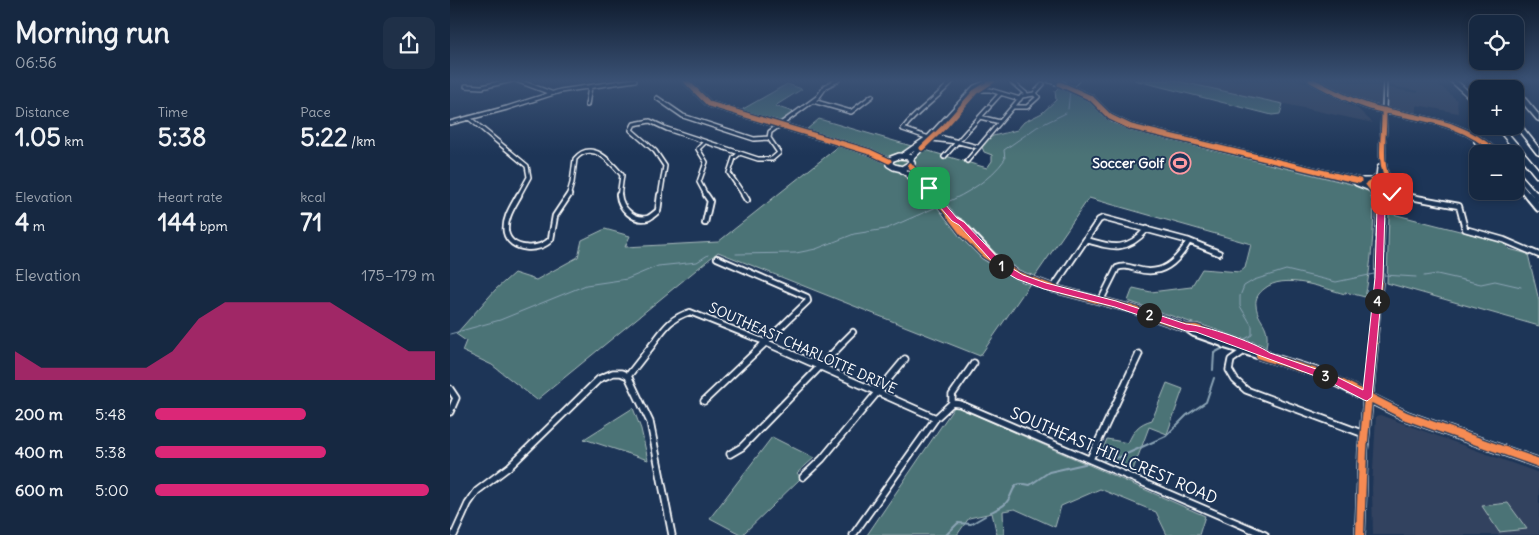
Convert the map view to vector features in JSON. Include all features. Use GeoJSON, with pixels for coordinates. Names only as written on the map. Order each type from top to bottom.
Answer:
{"type":"FeatureCollection","features":[{"type":"Feature","properties":{"kind":"highway"},"geometry":{"type":"LineString","coordinates":[[1528,105],[1539,119]]}},
{"type":"Feature","properties":{"kind":"highway"},"geometry":{"type":"LineString","coordinates":[[1524,133],[1539,153]]}},
{"type":"Feature","properties":{"kind":"highway"},"geometry":{"type":"LineString","coordinates":[[1506,135],[1539,175]]}},
{"type":"Feature","properties":{"kind":"street"},"geometry":{"type":"LineString","coordinates":[[450,123],[512,105]]}},
{"type":"Feature","properties":{"kind":"street"},"geometry":{"type":"LineString","coordinates":[[666,105],[683,116],[754,139],[769,138]]}},
{"type":"Feature","properties":{"kind":"street"},"geometry":{"type":"LineString","coordinates":[[713,105],[870,152],[889,161],[891,166],[901,169],[930,191]]}},
{"type":"Feature","properties":{"kind":"street"},"geometry":{"type":"LineString","coordinates":[[769,138],[769,134],[779,125],[807,105]]}},
{"type":"Feature","properties":{"kind":"street"},"geometry":{"type":"LineString","coordinates":[[827,105],[851,112],[860,105]]}},
{"type":"Feature","properties":{"kind":"street"},"geometry":{"type":"LineString","coordinates":[[930,105],[904,128],[978,148]]}},
{"type":"Feature","properties":{"kind":"street"},"geometry":{"type":"LineString","coordinates":[[847,146],[866,148],[895,156],[904,155],[932,137],[960,105]]}},
{"type":"Feature","properties":{"kind":"street"},"geometry":{"type":"LineString","coordinates":[[901,169],[910,165],[911,158],[963,105]]}},
{"type":"Feature","properties":{"kind":"street"},"geometry":{"type":"LineString","coordinates":[[944,157],[990,105]]}},
{"type":"Feature","properties":{"kind":"street"},"geometry":{"type":"LineString","coordinates":[[967,161],[1014,107],[1027,107],[1029,105]]}},
{"type":"Feature","properties":{"kind":"street"},"geometry":{"type":"LineString","coordinates":[[1099,105],[1110,117],[1125,125],[1291,165],[1359,184],[1372,190],[1391,190]]}},
{"type":"Feature","properties":{"kind":"street"},"geometry":{"type":"LineString","coordinates":[[1357,105],[1449,127],[1475,140],[1481,145]]}},
{"type":"Feature","properties":{"kind":"street"},"geometry":{"type":"LineString","coordinates":[[1366,105],[1457,127],[1481,139],[1488,145]]}},
{"type":"Feature","properties":{"kind":"street"},"geometry":{"type":"LineString","coordinates":[[1385,105],[1383,164],[1386,180],[1391,190]]}},
{"type":"Feature","properties":{"kind":"street"},"geometry":{"type":"LineString","coordinates":[[980,117],[1000,122]]}},
{"type":"Feature","properties":{"kind":"street"},"geometry":{"type":"LineString","coordinates":[[469,118],[529,170],[529,177],[508,216],[505,227],[507,235],[515,244],[529,249],[539,247],[552,237],[555,217],[571,191],[574,161],[576,156],[583,150],[598,152],[615,165],[622,175],[618,197],[622,205],[634,217],[648,220],[658,211],[665,166],[664,160],[631,130],[632,126],[638,121],[650,121],[760,160],[776,159],[779,151],[769,138]]}},
{"type":"Feature","properties":{"kind":"street"},"geometry":{"type":"LineString","coordinates":[[705,142],[698,148],[706,162],[698,178],[699,183],[710,200],[705,223]]}},
{"type":"Feature","properties":{"kind":"street"},"geometry":{"type":"LineString","coordinates":[[740,153],[734,158],[729,173],[747,200]]}},
{"type":"Feature","properties":{"kind":"street"},"geometry":{"type":"LineString","coordinates":[[904,155],[911,158]]}},
{"type":"Feature","properties":{"kind":"street"},"geometry":{"type":"LineString","coordinates":[[889,161],[895,156]]}},
{"type":"Feature","properties":{"kind":"street"},"geometry":{"type":"LineString","coordinates":[[1360,535],[1364,434],[1379,278],[1381,208],[1368,184],[1379,177],[1380,168],[1383,164]]}},
{"type":"Feature","properties":{"kind":"street"},"geometry":{"type":"LineString","coordinates":[[910,165],[957,226],[992,263],[1028,280],[1101,300],[1186,328],[1194,333],[1241,350],[1267,356],[1329,377],[1406,416],[1539,463]]}},
{"type":"Feature","properties":{"kind":"street"},"geometry":{"type":"LineString","coordinates":[[1291,165],[1372,181],[1391,190],[1460,207],[1463,228],[1504,240],[1539,255]]}},
{"type":"Feature","properties":{"kind":"street"},"geometry":{"type":"LineString","coordinates":[[1524,182],[1539,199]]}},
{"type":"Feature","properties":{"kind":"street"},"geometry":{"type":"LineString","coordinates":[[1381,208],[1384,207],[1385,200],[1391,190]]}},
{"type":"Feature","properties":{"kind":"street"},"geometry":{"type":"LineString","coordinates":[[1524,190],[1539,208]]}},
{"type":"Feature","properties":{"kind":"street"},"geometry":{"type":"LineString","coordinates":[[1053,288],[1087,240],[1098,220],[1103,218],[1190,241],[1219,253]]}},
{"type":"Feature","properties":{"kind":"street"},"geometry":{"type":"LineString","coordinates":[[1087,240],[1118,248],[1138,240],[1147,229]]}},
{"type":"Feature","properties":{"kind":"street"},"geometry":{"type":"LineString","coordinates":[[1101,300],[1117,268],[1127,266],[1149,273],[1166,270],[1176,261],[1190,241]]}},
{"type":"Feature","properties":{"kind":"street"},"geometry":{"type":"LineString","coordinates":[[539,247],[543,251]]}},
{"type":"Feature","properties":{"kind":"street"},"geometry":{"type":"LineString","coordinates":[[704,401],[809,299],[796,291],[717,258]]}},
{"type":"Feature","properties":{"kind":"street","name":"SOUTHEAST CHARLOTTE DRIVE"},"geometry":{"type":"LineString","coordinates":[[628,376],[667,325],[682,314],[696,313],[936,418]]}},
{"type":"Feature","properties":{"kind":"street"},"geometry":{"type":"LineString","coordinates":[[1186,328],[1196,328],[1220,337],[1241,350]]}},
{"type":"Feature","properties":{"kind":"street"},"geometry":{"type":"LineString","coordinates":[[730,454],[742,447],[852,332]]}},
{"type":"Feature","properties":{"kind":"street"},"geometry":{"type":"LineString","coordinates":[[1241,350],[1230,360],[1229,371],[1237,384],[1246,390],[1364,434]]}},
{"type":"Feature","properties":{"kind":"street"},"geometry":{"type":"LineString","coordinates":[[1090,459],[1139,354]]}},
{"type":"Feature","properties":{"kind":"street"},"geometry":{"type":"LineString","coordinates":[[803,477],[822,459],[905,358]]}},
{"type":"Feature","properties":{"kind":"street"},"geometry":{"type":"LineString","coordinates":[[853,535],[936,418],[952,403],[952,395],[974,363]]}},
{"type":"Feature","properties":{"kind":"street"},"geometry":{"type":"LineString","coordinates":[[454,535],[472,497],[488,481],[510,466],[599,379],[612,372],[620,372],[628,376],[650,422],[672,535]]}},
{"type":"Feature","properties":{"kind":"street"},"geometry":{"type":"LineString","coordinates":[[450,389],[456,398],[450,412]]}},
{"type":"Feature","properties":{"kind":"street","name":"SOUTHEAST HILLCREST ROAD"},"geometry":{"type":"LineString","coordinates":[[952,403],[960,404],[1265,535]]}},
{"type":"Feature","properties":{"kind":"shaded area"},"geometry":{"type":"Polygon","coordinates":[[[1289,105],[1350,105],[1358,109],[1373,123],[1289,105]]]}},
{"type":"Feature","properties":{"kind":"shaded area"},"geometry":{"type":"Polygon","coordinates":[[[1375,105],[1457,105],[1458,113],[1417,105],[1417,114],[1375,105]]]}},
{"type":"Feature","properties":{"kind":"shaded area"},"geometry":{"type":"Polygon","coordinates":[[[1380,415],[1539,473],[1539,535],[1373,535],[1372,488],[1376,416],[1380,415]]]}},
{"type":"Feature","properties":{"kind":"green space"},"geometry":{"type":"Polygon","coordinates":[[[750,105],[777,105],[775,106],[793,112],[780,121],[744,112],[743,109],[750,105]]]}},
{"type":"Feature","properties":{"kind":"green space"},"geometry":{"type":"Polygon","coordinates":[[[1051,105],[1093,105],[1111,122],[1134,131],[1359,186],[1367,190],[1371,195],[1374,214],[1371,261],[1365,297],[1303,283],[1282,282],[1272,284],[1261,292],[1256,302],[1257,311],[1266,328],[1266,348],[1128,301],[1133,288],[1151,292],[1191,287],[1202,269],[1240,272],[1245,268],[1251,244],[1089,198],[980,356],[718,252],[537,400],[492,365],[462,351],[466,341],[456,334],[496,289],[514,273],[536,280],[578,257],[582,240],[605,229],[630,236],[625,247],[718,242],[844,142],[806,130],[819,119],[987,168],[992,161],[992,155],[984,152],[982,147],[986,141],[993,136],[1017,130],[1024,122],[1042,113],[1051,105]]]}},
{"type":"Feature","properties":{"kind":"green space"},"geometry":{"type":"Polygon","coordinates":[[[1232,105],[1283,105],[1280,114],[1272,115],[1232,105]]]}},
{"type":"Feature","properties":{"kind":"green space"},"geometry":{"type":"Polygon","coordinates":[[[1389,213],[1503,242],[1509,249],[1528,254],[1539,301],[1539,326],[1387,283],[1389,213]]]}},
{"type":"Feature","properties":{"kind":"green space"},"geometry":{"type":"Polygon","coordinates":[[[1167,383],[1183,389],[1167,434],[1149,427],[1133,470],[1103,456],[1102,451],[1107,439],[1128,443],[1137,428],[1143,423],[1152,420],[1167,383]]]}},
{"type":"Feature","properties":{"kind":"green space"},"geometry":{"type":"Polygon","coordinates":[[[955,406],[1205,516],[1199,535],[1167,535],[1156,512],[1100,489],[1061,506],[1055,527],[1015,509],[1003,511],[1004,535],[997,535],[992,513],[969,518],[957,535],[867,535],[955,406]]]}},
{"type":"Feature","properties":{"kind":"green space"},"geometry":{"type":"Polygon","coordinates":[[[633,408],[641,429],[648,460],[584,439],[633,408]]]}},
{"type":"Feature","properties":{"kind":"green space"},"geometry":{"type":"Polygon","coordinates":[[[772,437],[814,458],[797,473],[801,478],[742,535],[710,518],[772,437]]]}},
{"type":"Feature","properties":{"kind":"green space"},"geometry":{"type":"Polygon","coordinates":[[[1508,503],[1527,529],[1499,532],[1482,506],[1508,503]]]}},
{"type":"Feature","properties":{"kind":"waterway"},"geometry":{"type":"LineString","coordinates":[[1068,105],[1068,109]]}},
{"type":"Feature","properties":{"kind":"waterway"},"geometry":{"type":"LineString","coordinates":[[945,203],[962,195],[993,173],[1005,159],[1004,150],[1037,127],[1066,113]]}},
{"type":"Feature","properties":{"kind":"waterway"},"geometry":{"type":"LineString","coordinates":[[736,254],[796,253],[816,249],[854,234],[886,229],[939,206]]}},
{"type":"Feature","properties":{"kind":"waterway"},"geometry":{"type":"LineString","coordinates":[[450,334],[500,320],[586,285],[627,279],[658,266],[697,262],[708,255]]}},
{"type":"Feature","properties":{"kind":"waterway"},"geometry":{"type":"LineString","coordinates":[[1243,340],[1252,335],[1252,326],[1240,306],[1240,296],[1244,286],[1254,280],[1286,270],[1336,282],[1374,274]]}},
{"type":"Feature","properties":{"kind":"waterway"},"geometry":{"type":"LineString","coordinates":[[1424,276],[1437,274],[1481,284],[1495,281],[1521,287]]}},
{"type":"Feature","properties":{"kind":"waterway"},"geometry":{"type":"LineString","coordinates":[[1384,275],[1416,277]]}},
{"type":"Feature","properties":{"kind":"waterway"},"geometry":{"type":"LineString","coordinates":[[1213,370],[1214,353],[1225,347]]}},
{"type":"Feature","properties":{"kind":"waterway"},"geometry":{"type":"LineString","coordinates":[[1104,460],[1120,457],[1166,436],[1187,415],[1206,402],[1214,378]]}},
{"type":"Feature","properties":{"kind":"waterway"},"geometry":{"type":"LineString","coordinates":[[991,512],[1005,504],[1014,488],[1019,484],[1030,485],[1049,472],[1089,463]]}},
{"type":"Feature","properties":{"kind":"waterway"},"geometry":{"type":"LineString","coordinates":[[946,535],[958,523],[971,524],[985,516]]}},
{"type":"Feature","properties":{"kind":"cycle path"},"geometry":{"type":"LineString","coordinates":[[712,105],[870,152],[889,161]]}},
{"type":"Feature","properties":{"kind":"cycle path"},"geometry":{"type":"LineString","coordinates":[[922,148],[964,105]]}},
{"type":"Feature","properties":{"kind":"cycle path"},"geometry":{"type":"LineString","coordinates":[[1098,105],[1110,117],[1131,127],[1359,181]]}},
{"type":"Feature","properties":{"kind":"cycle path"},"geometry":{"type":"LineString","coordinates":[[1363,105],[1456,127],[1471,133],[1488,145]]}},
{"type":"Feature","properties":{"kind":"cycle path"},"geometry":{"type":"LineString","coordinates":[[1384,110],[1383,160],[1386,178],[1390,184]]}},
{"type":"Feature","properties":{"kind":"cycle path"},"geometry":{"type":"LineString","coordinates":[[910,165],[970,241],[1001,266],[1036,283],[1123,306],[1186,328],[1196,328],[1259,350],[1267,356]]}},
{"type":"Feature","properties":{"kind":"cycle path"},"geometry":{"type":"LineString","coordinates":[[1374,180],[1386,182],[1394,189],[1394,193],[1383,195],[1372,190],[1368,184],[1374,180]]}},
{"type":"Feature","properties":{"kind":"cycle path"},"geometry":{"type":"LineString","coordinates":[[1360,535],[1363,450],[1379,279],[1381,208],[1373,191]]}},
{"type":"Feature","properties":{"kind":"cycle path"},"geometry":{"type":"LineString","coordinates":[[1260,355],[1329,377],[1406,416],[1539,463]]}},
{"type":"Feature","properties":{"kind":"place","name":"Soccer Golf"},"geometry":{"type":"Point","coordinates":[1180,163]}},
{"type":"Feature","properties":{"kind":"route"},"geometry":{"type":"LineString","coordinates":[[929,188],[954,220],[961,224],[997,260],[1000,266],[1020,277],[1044,286],[1116,304],[1186,328],[1196,328],[1259,350],[1267,356],[1329,377],[1367,397],[1379,278],[1381,208],[1384,207],[1386,196],[1392,194]]}}]}
